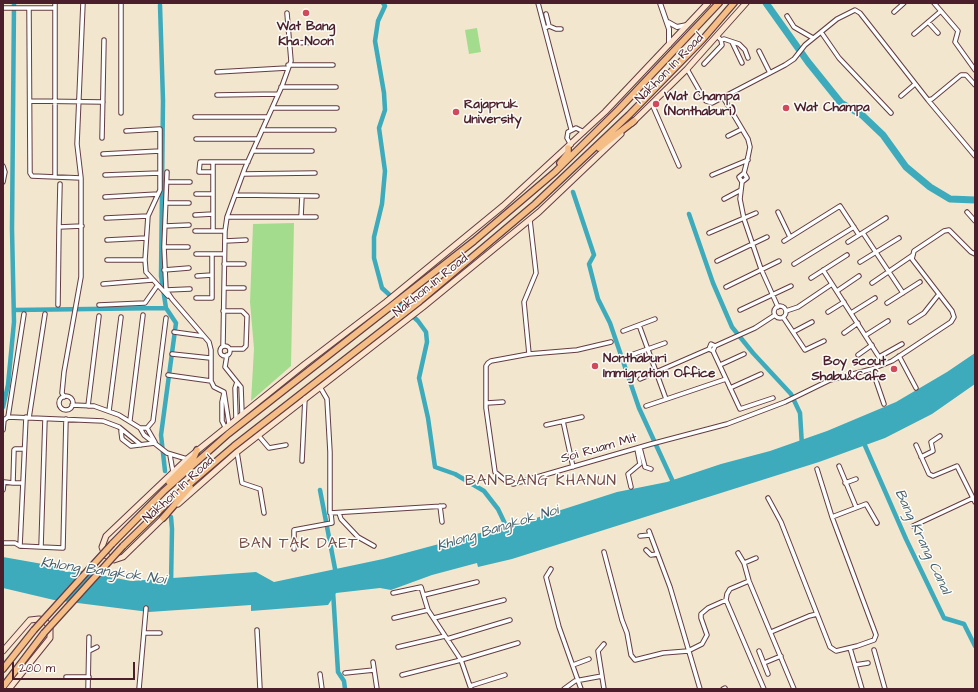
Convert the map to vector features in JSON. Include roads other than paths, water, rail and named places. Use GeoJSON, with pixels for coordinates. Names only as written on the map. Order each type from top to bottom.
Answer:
{"type":"FeatureCollection","features":[{"type":"Feature","properties":{"kind":"main road","name":"Nakhon In Road"},"geometry":{"type":"LineString","coordinates":[[708,3],[668,47],[584,132],[497,210],[396,295],[227,425],[187,459],[106,536],[102,542],[103,551],[109,558],[119,560],[163,518],[237,452],[410,318],[530,220],[719,38],[746,3]]}},
{"type":"Feature","properties":{"kind":"main road","name":"Nakhon In Road"},"geometry":{"type":"LineString","coordinates":[[3,669],[34,630],[112,544],[164,491],[228,434],[474,241],[555,172],[619,109],[719,3]]}},
{"type":"Feature","properties":{"kind":"main road","name":"Nakhon In Road"},"geometry":{"type":"LineString","coordinates":[[3,687],[44,633],[123,546],[195,478],[299,394],[412,307],[517,219],[634,110],[703,38],[734,3]]}},
{"type":"Feature","properties":{"kind":"main road"},"geometry":{"type":"LineString","coordinates":[[585,157],[634,121]]}},
{"type":"Feature","properties":{"kind":"main road"},"geometry":{"type":"LineString","coordinates":[[555,172],[556,168],[568,153],[569,146]]}},
{"type":"Feature","properties":{"kind":"main road"},"geometry":{"type":"LineString","coordinates":[[164,491],[170,481],[194,457],[197,450]]}},
{"type":"Feature","properties":{"kind":"main road"},"geometry":{"type":"LineString","coordinates":[[163,518],[195,478]]}},
{"type":"Feature","properties":{"kind":"main road"},"geometry":{"type":"LineString","coordinates":[[3,651],[30,620],[44,620],[50,627],[50,638],[9,689]]}},
{"type":"Feature","properties":{"kind":"street"},"geometry":{"type":"LineString","coordinates":[[16,8],[21,3]]}},
{"type":"Feature","properties":{"kind":"street"},"geometry":{"type":"LineString","coordinates":[[54,176],[56,101],[55,3]]}},
{"type":"Feature","properties":{"kind":"street"},"geometry":{"type":"LineString","coordinates":[[64,397],[62,393],[73,317],[81,277],[81,178],[78,160],[83,3]]}},
{"type":"Feature","properties":{"kind":"street"},"geometry":{"type":"LineString","coordinates":[[121,113],[122,3]]}},
{"type":"Feature","properties":{"kind":"street"},"geometry":{"type":"LineString","coordinates":[[538,3],[547,27],[571,129]]}},
{"type":"Feature","properties":{"kind":"street"},"geometry":{"type":"LineString","coordinates":[[660,3],[667,21],[670,35],[668,47]]}},
{"type":"Feature","properties":{"kind":"street"},"geometry":{"type":"LineString","coordinates":[[894,12],[904,3]]}},
{"type":"Feature","properties":{"kind":"street"},"geometry":{"type":"LineString","coordinates":[[934,3],[958,31],[955,42],[975,70]]}},
{"type":"Feature","properties":{"kind":"street"},"geometry":{"type":"LineString","coordinates":[[3,8],[55,8]]}},
{"type":"Feature","properties":{"kind":"street"},"geometry":{"type":"LineString","coordinates":[[29,8],[30,173],[32,176],[81,178]]}},
{"type":"Feature","properties":{"kind":"street"},"geometry":{"type":"LineString","coordinates":[[686,69],[706,101],[712,103],[794,59],[805,45],[813,38],[837,19],[855,10],[860,13],[927,100],[975,156]]}},
{"type":"Feature","properties":{"kind":"street"},"geometry":{"type":"LineString","coordinates":[[914,34],[941,11]]}},
{"type":"Feature","properties":{"kind":"street"},"geometry":{"type":"LineString","coordinates":[[226,355],[223,355],[220,352],[223,346],[224,254],[227,217],[243,174],[281,87],[290,61],[287,13]]}},
{"type":"Feature","properties":{"kind":"street"},"geometry":{"type":"LineString","coordinates":[[546,14],[547,27]]}},
{"type":"Feature","properties":{"kind":"street"},"geometry":{"type":"LineString","coordinates":[[787,16],[794,27],[813,38]]}},
{"type":"Feature","properties":{"kind":"street"},"geometry":{"type":"LineString","coordinates":[[667,21],[677,27],[690,24]]}},
{"type":"Feature","properties":{"kind":"street"},"geometry":{"type":"LineString","coordinates":[[928,22],[938,33]]}},
{"type":"Feature","properties":{"kind":"street"},"geometry":{"type":"LineString","coordinates":[[547,27],[561,29]]}},
{"type":"Feature","properties":{"kind":"street"},"geometry":{"type":"LineString","coordinates":[[821,32],[839,58],[891,113]]}},
{"type":"Feature","properties":{"kind":"street"},"geometry":{"type":"LineString","coordinates":[[719,38],[742,46],[748,58]]}},
{"type":"Feature","properties":{"kind":"street"},"geometry":{"type":"LineString","coordinates":[[704,64],[722,45],[719,38]]}},
{"type":"Feature","properties":{"kind":"street"},"geometry":{"type":"LineString","coordinates":[[102,138],[104,40]]}},
{"type":"Feature","properties":{"kind":"street"},"geometry":{"type":"LineString","coordinates":[[290,43],[331,42]]}},
{"type":"Feature","properties":{"kind":"street"},"geometry":{"type":"LineString","coordinates":[[732,42],[742,63]]}},
{"type":"Feature","properties":{"kind":"street"},"geometry":{"type":"LineString","coordinates":[[759,51],[770,73]]}},
{"type":"Feature","properties":{"kind":"street"},"geometry":{"type":"LineString","coordinates":[[970,63],[975,61]]}},
{"type":"Feature","properties":{"kind":"street"},"geometry":{"type":"LineString","coordinates":[[217,72],[333,65]]}},
{"type":"Feature","properties":{"kind":"street"},"geometry":{"type":"LineString","coordinates":[[927,100],[932,99],[961,75],[966,75],[975,85]]}},
{"type":"Feature","properties":{"kind":"street"},"geometry":{"type":"LineString","coordinates":[[901,96],[915,84]]}},
{"type":"Feature","properties":{"kind":"street"},"geometry":{"type":"LineString","coordinates":[[281,87],[336,87]]}},
{"type":"Feature","properties":{"kind":"street"},"geometry":{"type":"LineString","coordinates":[[217,95],[278,94]]}},
{"type":"Feature","properties":{"kind":"street"},"geometry":{"type":"LineString","coordinates":[[723,98],[748,139],[750,147],[744,173],[747,178],[742,182],[740,200],[752,244],[761,269],[778,307]]}},
{"type":"Feature","properties":{"kind":"street"},"geometry":{"type":"LineString","coordinates":[[30,101],[103,102]]}},
{"type":"Feature","properties":{"kind":"street"},"geometry":{"type":"LineString","coordinates":[[652,104],[678,166]]}},
{"type":"Feature","properties":{"kind":"street"},"geometry":{"type":"LineString","coordinates":[[272,108],[337,108]]}},
{"type":"Feature","properties":{"kind":"street"},"geometry":{"type":"LineString","coordinates":[[195,117],[268,117]]}},
{"type":"Feature","properties":{"kind":"street"},"geometry":{"type":"LineString","coordinates":[[569,146],[567,134],[571,129],[578,128],[584,132]]}},
{"type":"Feature","properties":{"kind":"street"},"geometry":{"type":"LineString","coordinates":[[126,131],[160,129],[160,173],[158,194],[148,216],[145,260],[146,272],[157,286],[172,299]]}},
{"type":"Feature","properties":{"kind":"street"},"geometry":{"type":"LineString","coordinates":[[728,136],[742,129]]}},
{"type":"Feature","properties":{"kind":"street"},"geometry":{"type":"LineString","coordinates":[[262,130],[334,130]]}},
{"type":"Feature","properties":{"kind":"street"},"geometry":{"type":"LineString","coordinates":[[196,139],[258,139]]}},
{"type":"Feature","properties":{"kind":"street"},"geometry":{"type":"LineString","coordinates":[[253,151],[312,150]]}},
{"type":"Feature","properties":{"kind":"street"},"geometry":{"type":"LineString","coordinates":[[103,154],[160,151]]}},
{"type":"Feature","properties":{"kind":"street"},"geometry":{"type":"LineString","coordinates":[[712,174],[748,160]]}},
{"type":"Feature","properties":{"kind":"street"},"geometry":{"type":"LineString","coordinates":[[213,172],[199,172],[200,162],[248,162]]}},
{"type":"Feature","properties":{"kind":"street"},"geometry":{"type":"LineString","coordinates":[[213,162],[213,231]]}},
{"type":"Feature","properties":{"kind":"street"},"geometry":{"type":"LineString","coordinates":[[3,166],[5,172],[3,182]]}},
{"type":"Feature","properties":{"kind":"street"},"geometry":{"type":"LineString","coordinates":[[167,172],[164,248],[166,290],[208,342],[211,350],[211,381],[214,386],[224,392],[222,402],[222,421],[227,425]]}},
{"type":"Feature","properties":{"kind":"street"},"geometry":{"type":"LineString","coordinates":[[243,174],[315,172]]}},
{"type":"Feature","properties":{"kind":"street"},"geometry":{"type":"LineString","coordinates":[[105,175],[160,173]]}},
{"type":"Feature","properties":{"kind":"street"},"geometry":{"type":"LineString","coordinates":[[167,182],[190,182]]}},
{"type":"Feature","properties":{"kind":"street"},"geometry":{"type":"LineString","coordinates":[[58,305],[60,184]]}},
{"type":"Feature","properties":{"kind":"street"},"geometry":{"type":"LineString","coordinates":[[724,199],[741,190]]}},
{"type":"Feature","properties":{"kind":"street"},"geometry":{"type":"LineString","coordinates":[[105,197],[158,194]]}},
{"type":"Feature","properties":{"kind":"street"},"geometry":{"type":"LineString","coordinates":[[196,194],[213,194]]}},
{"type":"Feature","properties":{"kind":"street"},"geometry":{"type":"LineString","coordinates":[[235,195],[317,196]]}},
{"type":"Feature","properties":{"kind":"street"},"geometry":{"type":"LineString","coordinates":[[301,217],[302,196]]}},
{"type":"Feature","properties":{"kind":"street"},"geometry":{"type":"LineString","coordinates":[[166,203],[189,203]]}},
{"type":"Feature","properties":{"kind":"street"},"geometry":{"type":"LineString","coordinates":[[784,241],[840,206],[854,227],[877,252],[903,293]]}},
{"type":"Feature","properties":{"kind":"street"},"geometry":{"type":"LineString","coordinates":[[778,212],[790,237]]}},
{"type":"Feature","properties":{"kind":"street"},"geometry":{"type":"LineString","coordinates":[[967,212],[975,221]]}},
{"type":"Feature","properties":{"kind":"street"},"geometry":{"type":"LineString","coordinates":[[709,233],[756,213]]}},
{"type":"Feature","properties":{"kind":"street"},"geometry":{"type":"LineString","coordinates":[[195,215],[213,214]]}},
{"type":"Feature","properties":{"kind":"street"},"geometry":{"type":"LineString","coordinates":[[106,218],[148,216]]}},
{"type":"Feature","properties":{"kind":"street"},"geometry":{"type":"LineString","coordinates":[[227,217],[316,217]]}},
{"type":"Feature","properties":{"kind":"street"},"geometry":{"type":"LineString","coordinates":[[848,242],[886,218]]}},
{"type":"Feature","properties":{"kind":"street"},"geometry":{"type":"LineString","coordinates":[[530,220],[536,273],[524,302],[529,354],[577,350],[612,342]]}},
{"type":"Feature","properties":{"kind":"street"},"geometry":{"type":"LineString","coordinates":[[165,226],[188,225]]}},
{"type":"Feature","properties":{"kind":"street"},"geometry":{"type":"LineString","coordinates":[[59,227],[82,226]]}},
{"type":"Feature","properties":{"kind":"street"},"geometry":{"type":"LineString","coordinates":[[794,264],[854,227]]}},
{"type":"Feature","properties":{"kind":"street"},"geometry":{"type":"LineString","coordinates":[[872,283],[913,255],[914,251],[944,231],[949,230],[971,252],[975,254]]}},
{"type":"Feature","properties":{"kind":"street"},"geometry":{"type":"LineString","coordinates":[[195,231],[225,231]]}},
{"type":"Feature","properties":{"kind":"street"},"geometry":{"type":"LineString","coordinates":[[718,261],[767,237]]}},
{"type":"Feature","properties":{"kind":"street"},"geometry":{"type":"LineString","coordinates":[[107,240],[146,238]]}},
{"type":"Feature","properties":{"kind":"street"},"geometry":{"type":"LineString","coordinates":[[860,262],[899,238]]}},
{"type":"Feature","properties":{"kind":"street"},"geometry":{"type":"LineString","coordinates":[[225,241],[246,240]]}},
{"type":"Feature","properties":{"kind":"street"},"geometry":{"type":"LineString","coordinates":[[164,248],[188,248]]}},
{"type":"Feature","properties":{"kind":"street"},"geometry":{"type":"LineString","coordinates":[[196,254],[224,254]]}},
{"type":"Feature","properties":{"kind":"street"},"geometry":{"type":"LineString","coordinates":[[196,298],[212,298],[212,254]]}},
{"type":"Feature","properties":{"kind":"street"},"geometry":{"type":"LineString","coordinates":[[811,278],[847,255]]}},
{"type":"Feature","properties":{"kind":"street","name":"Soi Ruam Mit"},"geometry":{"type":"LineString","coordinates":[[529,354],[488,363],[487,403],[496,474],[508,483],[516,484],[651,444],[727,424],[785,402],[830,380],[872,369],[899,356],[953,320],[954,315],[912,259],[913,255]]}},
{"type":"Feature","properties":{"kind":"street"},"geometry":{"type":"LineString","coordinates":[[107,260],[145,260]]}},
{"type":"Feature","properties":{"kind":"street"},"geometry":{"type":"LineString","coordinates":[[726,287],[779,261]]}},
{"type":"Feature","properties":{"kind":"street"},"geometry":{"type":"LineString","coordinates":[[224,264],[244,264]]}},
{"type":"Feature","properties":{"kind":"street"},"geometry":{"type":"LineString","coordinates":[[164,270],[189,268]]}},
{"type":"Feature","properties":{"kind":"street"},"geometry":{"type":"LineString","coordinates":[[823,270],[880,358],[902,344]]}},
{"type":"Feature","properties":{"kind":"street"},"geometry":{"type":"LineString","coordinates":[[197,276],[212,275]]}},
{"type":"Feature","properties":{"kind":"street"},"geometry":{"type":"LineString","coordinates":[[837,291],[859,276]]}},
{"type":"Feature","properties":{"kind":"street"},"geometry":{"type":"LineString","coordinates":[[103,284],[152,280]]}},
{"type":"Feature","properties":{"kind":"street"},"geometry":{"type":"LineString","coordinates":[[888,303],[920,282]]}},
{"type":"Feature","properties":{"kind":"street"},"geometry":{"type":"LineString","coordinates":[[783,317],[786,311],[798,307],[832,284]]}},
{"type":"Feature","properties":{"kind":"street"},"geometry":{"type":"LineString","coordinates":[[99,305],[146,303],[157,286]]}},
{"type":"Feature","properties":{"kind":"street"},"geometry":{"type":"LineString","coordinates":[[740,310],[790,286]]}},
{"type":"Feature","properties":{"kind":"street"},"geometry":{"type":"LineString","coordinates":[[224,288],[244,288]]}},
{"type":"Feature","properties":{"kind":"street"},"geometry":{"type":"LineString","coordinates":[[166,290],[190,289]]}},
{"type":"Feature","properties":{"kind":"street"},"geometry":{"type":"LineString","coordinates":[[910,322],[924,313],[939,294]]}},
{"type":"Feature","properties":{"kind":"street"},"geometry":{"type":"LineString","coordinates":[[851,313],[874,298]]}},
{"type":"Feature","properties":{"kind":"street"},"geometry":{"type":"LineString","coordinates":[[828,312],[844,302]]}},
{"type":"Feature","properties":{"kind":"street"},"geometry":{"type":"LineString","coordinates":[[778,307],[782,306],[786,311]]}},
{"type":"Feature","properties":{"kind":"street"},"geometry":{"type":"LineString","coordinates":[[775,315],[775,310],[778,307]]}},
{"type":"Feature","properties":{"kind":"street"},"geometry":{"type":"LineString","coordinates":[[223,312],[242,311],[247,316],[246,346],[243,349],[230,350],[226,355],[225,367],[241,387],[242,414]]}},
{"type":"Feature","properties":{"kind":"street"},"geometry":{"type":"LineString","coordinates":[[3,430],[4,420],[8,417],[24,314]]}},
{"type":"Feature","properties":{"kind":"street"},"geometry":{"type":"LineString","coordinates":[[20,546],[23,449],[45,314]]}},
{"type":"Feature","properties":{"kind":"street"},"geometry":{"type":"LineString","coordinates":[[775,315],[778,317],[783,317]]}},
{"type":"Feature","properties":{"kind":"street"},"geometry":{"type":"LineString","coordinates":[[640,379],[709,349],[711,344],[716,346],[732,340],[775,315]]}},
{"type":"Feature","properties":{"kind":"street"},"geometry":{"type":"LineString","coordinates":[[88,406],[99,316]]}},
{"type":"Feature","properties":{"kind":"street"},"geometry":{"type":"LineString","coordinates":[[130,420],[143,316]]}},
{"type":"Feature","properties":{"kind":"street"},"geometry":{"type":"LineString","coordinates":[[109,411],[121,317]]}},
{"type":"Feature","properties":{"kind":"street"},"geometry":{"type":"LineString","coordinates":[[783,317],[805,350],[824,341]]}},
{"type":"Feature","properties":{"kind":"street"},"geometry":{"type":"LineString","coordinates":[[140,428],[147,428],[153,421],[166,318]]}},
{"type":"Feature","properties":{"kind":"street"},"geometry":{"type":"LineString","coordinates":[[623,331],[655,319]]}},
{"type":"Feature","properties":{"kind":"street"},"geometry":{"type":"LineString","coordinates":[[866,335],[888,321]]}},
{"type":"Feature","properties":{"kind":"street"},"geometry":{"type":"LineString","coordinates":[[792,332],[812,322]]}},
{"type":"Feature","properties":{"kind":"street"},"geometry":{"type":"LineString","coordinates":[[844,333],[858,323]]}},
{"type":"Feature","properties":{"kind":"street"},"geometry":{"type":"LineString","coordinates":[[639,325],[666,399]]}},
{"type":"Feature","properties":{"kind":"street"},"geometry":{"type":"LineString","coordinates":[[174,332],[203,336]]}},
{"type":"Feature","properties":{"kind":"street"},"geometry":{"type":"LineString","coordinates":[[630,355],[665,343]]}},
{"type":"Feature","properties":{"kind":"street"},"geometry":{"type":"LineString","coordinates":[[223,346],[227,346],[230,350]]}},
{"type":"Feature","properties":{"kind":"street"},"geometry":{"type":"LineString","coordinates":[[713,351],[716,346]]}},
{"type":"Feature","properties":{"kind":"street"},"geometry":{"type":"LineString","coordinates":[[858,355],[872,346]]}},
{"type":"Feature","properties":{"kind":"street"},"geometry":{"type":"LineString","coordinates":[[709,349],[713,351],[742,410],[773,398]]}},
{"type":"Feature","properties":{"kind":"street"},"geometry":{"type":"LineString","coordinates":[[172,354],[210,358]]}},
{"type":"Feature","properties":{"kind":"street"},"geometry":{"type":"LineString","coordinates":[[720,365],[744,354]]}},
{"type":"Feature","properties":{"kind":"street"},"geometry":{"type":"LineString","coordinates":[[899,356],[916,388]]}},
{"type":"Feature","properties":{"kind":"street"},"geometry":{"type":"LineString","coordinates":[[872,369],[884,404]]}},
{"type":"Feature","properties":{"kind":"street"},"geometry":{"type":"LineString","coordinates":[[730,388],[761,374]]}},
{"type":"Feature","properties":{"kind":"street"},"geometry":{"type":"LineString","coordinates":[[168,375],[211,381]]}},
{"type":"Feature","properties":{"kind":"street"},"geometry":{"type":"LineString","coordinates":[[646,406],[726,379]]}},
{"type":"Feature","properties":{"kind":"street"},"geometry":{"type":"LineString","coordinates":[[236,418],[235,388],[237,382]]}},
{"type":"Feature","properties":{"kind":"street"},"geometry":{"type":"LineString","coordinates":[[294,549],[294,530],[332,523],[331,514],[329,512],[330,452],[327,398],[320,387]]}},
{"type":"Feature","properties":{"kind":"street"},"geometry":{"type":"LineString","coordinates":[[64,397],[70,398],[72,405]]}},
{"type":"Feature","properties":{"kind":"street"},"geometry":{"type":"LineString","coordinates":[[64,397],[59,404],[62,409],[68,410],[72,405]]}},
{"type":"Feature","properties":{"kind":"street"},"geometry":{"type":"LineString","coordinates":[[302,461],[305,398]]}},
{"type":"Feature","properties":{"kind":"street"},"geometry":{"type":"LineString","coordinates":[[487,403],[503,402]]}},
{"type":"Feature","properties":{"kind":"street"},"geometry":{"type":"LineString","coordinates":[[72,405],[88,406],[109,411],[130,420],[140,428],[144,435],[170,455],[187,459]]}},
{"type":"Feature","properties":{"kind":"street"},"geometry":{"type":"LineString","coordinates":[[8,417],[103,421],[113,424],[141,446]]}},
{"type":"Feature","properties":{"kind":"street"},"geometry":{"type":"LineString","coordinates":[[546,425],[582,417]]}},
{"type":"Feature","properties":{"kind":"street"},"geometry":{"type":"LineString","coordinates":[[41,547],[45,419]]}},
{"type":"Feature","properties":{"kind":"street"},"geometry":{"type":"LineString","coordinates":[[3,543],[16,543],[20,546],[63,548],[66,419]]}},
{"type":"Feature","properties":{"kind":"street"},"geometry":{"type":"LineString","coordinates":[[563,421],[573,467]]}},
{"type":"Feature","properties":{"kind":"street"},"geometry":{"type":"LineString","coordinates":[[147,428],[155,444]]}},
{"type":"Feature","properties":{"kind":"street"},"geometry":{"type":"LineString","coordinates":[[121,431],[122,439],[134,447],[155,444]]}},
{"type":"Feature","properties":{"kind":"street"},"geometry":{"type":"LineString","coordinates":[[258,435],[269,448],[286,445]]}},
{"type":"Feature","properties":{"kind":"street"},"geometry":{"type":"LineString","coordinates":[[921,457],[933,451],[931,442],[940,436]]}},
{"type":"Feature","properties":{"kind":"street"},"geometry":{"type":"LineString","coordinates":[[916,445],[928,474],[932,476],[957,466],[975,502]]}},
{"type":"Feature","properties":{"kind":"street"},"geometry":{"type":"LineString","coordinates":[[639,448],[645,467],[651,469]]}},
{"type":"Feature","properties":{"kind":"street"},"geometry":{"type":"LineString","coordinates":[[631,487],[628,474],[640,464],[639,448]]}},
{"type":"Feature","properties":{"kind":"street"},"geometry":{"type":"LineString","coordinates":[[13,483],[14,450],[23,449]]}},
{"type":"Feature","properties":{"kind":"street"},"geometry":{"type":"LineString","coordinates":[[237,452],[242,484],[257,487],[261,490],[264,513]]}},
{"type":"Feature","properties":{"kind":"street"},"geometry":{"type":"LineString","coordinates":[[170,455],[173,472]]}},
{"type":"Feature","properties":{"kind":"street"},"geometry":{"type":"LineString","coordinates":[[839,466],[856,507]]}},
{"type":"Feature","properties":{"kind":"street"},"geometry":{"type":"LineString","coordinates":[[768,498],[780,522],[830,647],[836,650],[850,648],[874,640],[876,635],[832,517],[817,469]]}},
{"type":"Feature","properties":{"kind":"street"},"geometry":{"type":"LineString","coordinates":[[845,483],[856,479]]}},
{"type":"Feature","properties":{"kind":"street"},"geometry":{"type":"LineString","coordinates":[[3,490],[4,482],[22,483]]}},
{"type":"Feature","properties":{"kind":"street"},"geometry":{"type":"LineString","coordinates":[[913,526],[973,498]]}},
{"type":"Feature","properties":{"kind":"street"},"geometry":{"type":"LineString","coordinates":[[832,517],[863,504],[868,505],[877,523]]}},
{"type":"Feature","properties":{"kind":"street"},"geometry":{"type":"LineString","coordinates":[[331,514],[442,506],[442,522]]}},
{"type":"Feature","properties":{"kind":"street"},"geometry":{"type":"LineString","coordinates":[[339,513],[341,519],[358,537],[374,546]]}},
{"type":"Feature","properties":{"kind":"street"},"geometry":{"type":"LineString","coordinates":[[640,536],[649,533],[670,587],[700,689]]}},
{"type":"Feature","properties":{"kind":"street"},"geometry":{"type":"LineString","coordinates":[[646,550],[651,555],[657,554]]}},
{"type":"Feature","properties":{"kind":"street"},"geometry":{"type":"LineString","coordinates":[[604,552],[633,659],[637,660],[664,653],[688,651],[702,644],[707,638],[701,618],[704,611],[726,600]]}},
{"type":"Feature","properties":{"kind":"street"},"geometry":{"type":"LineString","coordinates":[[738,553],[744,563],[749,581],[794,689]]}},
{"type":"Feature","properties":{"kind":"street"},"geometry":{"type":"LineString","coordinates":[[744,563],[756,558]]}},
{"type":"Feature","properties":{"kind":"street"},"geometry":{"type":"LineString","coordinates":[[551,569],[546,577],[559,627],[581,689]]}},
{"type":"Feature","properties":{"kind":"street"},"geometry":{"type":"LineString","coordinates":[[749,581],[730,589],[726,600],[764,689]]}},
{"type":"Feature","properties":{"kind":"street"},"geometry":{"type":"LineString","coordinates":[[424,595],[477,582]]}},
{"type":"Feature","properties":{"kind":"street"},"geometry":{"type":"LineString","coordinates":[[393,593],[419,587],[424,595],[428,610],[460,660],[471,688],[506,675]]}},
{"type":"Feature","properties":{"kind":"street"},"geometry":{"type":"LineString","coordinates":[[434,618],[504,600]]}},
{"type":"Feature","properties":{"kind":"street"},"geometry":{"type":"LineString","coordinates":[[139,689],[146,608]]}},
{"type":"Feature","properties":{"kind":"street"},"geometry":{"type":"LineString","coordinates":[[394,618],[428,610]]}},
{"type":"Feature","properties":{"kind":"street"},"geometry":{"type":"LineString","coordinates":[[771,632],[817,614]]}},
{"type":"Feature","properties":{"kind":"street"},"geometry":{"type":"LineString","coordinates":[[398,647],[446,638],[510,620]]}},
{"type":"Feature","properties":{"kind":"street"},"geometry":{"type":"LineString","coordinates":[[257,630],[260,689]]}},
{"type":"Feature","properties":{"kind":"street"},"geometry":{"type":"LineString","coordinates":[[144,633],[160,633]]}},
{"type":"Feature","properties":{"kind":"street"},"geometry":{"type":"LineString","coordinates":[[88,689],[89,637]]}},
{"type":"Feature","properties":{"kind":"street"},"geometry":{"type":"LineString","coordinates":[[402,675],[518,643]]}},
{"type":"Feature","properties":{"kind":"street"},"geometry":{"type":"LineString","coordinates":[[604,644],[598,651],[604,689]]}},
{"type":"Feature","properties":{"kind":"street"},"geometry":{"type":"LineString","coordinates":[[89,651],[97,647]]}},
{"type":"Feature","properties":{"kind":"street"},"geometry":{"type":"LineString","coordinates":[[850,648],[862,689]]}},
{"type":"Feature","properties":{"kind":"street"},"geometry":{"type":"LineString","coordinates":[[874,650],[885,689]]}},
{"type":"Feature","properties":{"kind":"street"},"geometry":{"type":"LineString","coordinates":[[759,651],[768,674]]}},
{"type":"Feature","properties":{"kind":"street"},"geometry":{"type":"LineString","coordinates":[[764,663],[781,656]]}},
{"type":"Feature","properties":{"kind":"street"},"geometry":{"type":"LineString","coordinates":[[573,665],[589,659]]}},
{"type":"Feature","properties":{"kind":"street"},"geometry":{"type":"LineString","coordinates":[[373,662],[377,689]]}},
{"type":"Feature","properties":{"kind":"street"},"geometry":{"type":"LineString","coordinates":[[855,665],[868,663]]}},
{"type":"Feature","properties":{"kind":"street"},"geometry":{"type":"LineString","coordinates":[[345,673],[374,670]]}},
{"type":"Feature","properties":{"kind":"street"},"geometry":{"type":"LineString","coordinates":[[320,674],[322,689]]}},
{"type":"Feature","properties":{"kind":"street"},"geometry":{"type":"LineString","coordinates":[[564,689],[579,680],[602,676]]}},
{"type":"Feature","properties":{"kind":"street"},"geometry":{"type":"LineString","coordinates":[[66,677],[89,677]]}},
{"type":"Feature","properties":{"kind":"water","name":"Khlong Bangkok Noi"},"geometry":{"type":"Polygon","coordinates":[[[975,353],[975,384],[932,414],[885,438],[819,462],[512,559],[478,567],[477,563],[432,575],[391,590],[380,588],[336,593],[328,605],[251,611],[251,605],[149,612],[54,600],[3,588],[3,557],[54,566],[66,572],[81,571],[131,581],[256,572],[274,582],[383,559],[536,518],[617,492],[667,482],[721,464],[770,451],[827,431],[896,402],[947,372],[975,353]]]}},
{"type":"Feature","properties":{"kind":"waterway"},"geometry":{"type":"LineString","coordinates":[[3,407],[8,385],[14,322],[12,229],[14,3]]}},
{"type":"Feature","properties":{"kind":"waterway","name":"Khlong Bangkok Noi"},"geometry":{"type":"LineString","coordinates":[[383,3],[385,6],[378,21],[375,41],[384,93],[385,110],[379,128],[385,171],[382,204],[374,237],[374,258],[382,288],[418,321],[426,332],[427,342],[419,378],[428,418],[435,467],[455,474],[484,491],[498,509],[509,532]]}},
{"type":"Feature","properties":{"kind":"waterway"},"geometry":{"type":"LineString","coordinates":[[766,3],[808,62],[841,103],[862,115],[883,135],[906,167],[930,187],[950,199],[975,200]]}},
{"type":"Feature","properties":{"kind":"waterway"},"geometry":{"type":"LineString","coordinates":[[160,5],[163,101],[161,276],[166,308],[176,323],[161,435],[165,471]]}},
{"type":"Feature","properties":{"kind":"waterway"},"geometry":{"type":"LineString","coordinates":[[573,192],[594,255],[589,264],[598,299],[610,323],[639,408],[674,484]]}},
{"type":"Feature","properties":{"kind":"waterway"},"geometry":{"type":"LineString","coordinates":[[689,214],[713,283],[732,327],[753,353],[791,394],[800,413],[802,446]]}},
{"type":"Feature","properties":{"kind":"waterway"},"geometry":{"type":"LineString","coordinates":[[14,310],[166,308]]}},
{"type":"Feature","properties":{"kind":"waterway","name":"Bang Krang Canal"},"geometry":{"type":"LineString","coordinates":[[863,441],[906,539],[944,618],[964,624],[975,646]]}},
{"type":"Feature","properties":{"kind":"waterway"},"geometry":{"type":"LineString","coordinates":[[320,490],[336,574]]}},
{"type":"Feature","properties":{"kind":"waterway","name":"Khlong Bangkok Noi"},"geometry":{"type":"LineString","coordinates":[[171,517],[171,585]]}},
{"type":"Feature","properties":{"kind":"waterway"},"geometry":{"type":"LineString","coordinates":[[333,591],[338,672],[344,681],[345,689]]}},
{"type":"Feature","properties":{"kind":"place","name":"Wat Bang Kha Noon"},"geometry":{"type":"Point","coordinates":[306,13]}},
{"type":"Feature","properties":{"kind":"place","name":"Wat Champa (Nonthaburi)"},"geometry":{"type":"Point","coordinates":[656,104]}},
{"type":"Feature","properties":{"kind":"place","name":"Wat Champa"},"geometry":{"type":"Point","coordinates":[786,108]}},
{"type":"Feature","properties":{"kind":"place","name":"Rajapruk University"},"geometry":{"type":"Point","coordinates":[456,112]}},
{"type":"Feature","properties":{"kind":"place","name":"Nonthaburi Immigration Office"},"geometry":{"type":"Point","coordinates":[595,366]}},
{"type":"Feature","properties":{"kind":"place","name":"Boy scout Shabu&Cafe"},"geometry":{"type":"Point","coordinates":[894,369]}},
{"type":"Feature","properties":{"kind":"district","name":"BAN BANG KHANUN"},"geometry":{"type":"Point","coordinates":[541,482]}},
{"type":"Feature","properties":{"kind":"district","name":"BAN TAK DAET"},"geometry":{"type":"Point","coordinates":[299,545]}}]}
